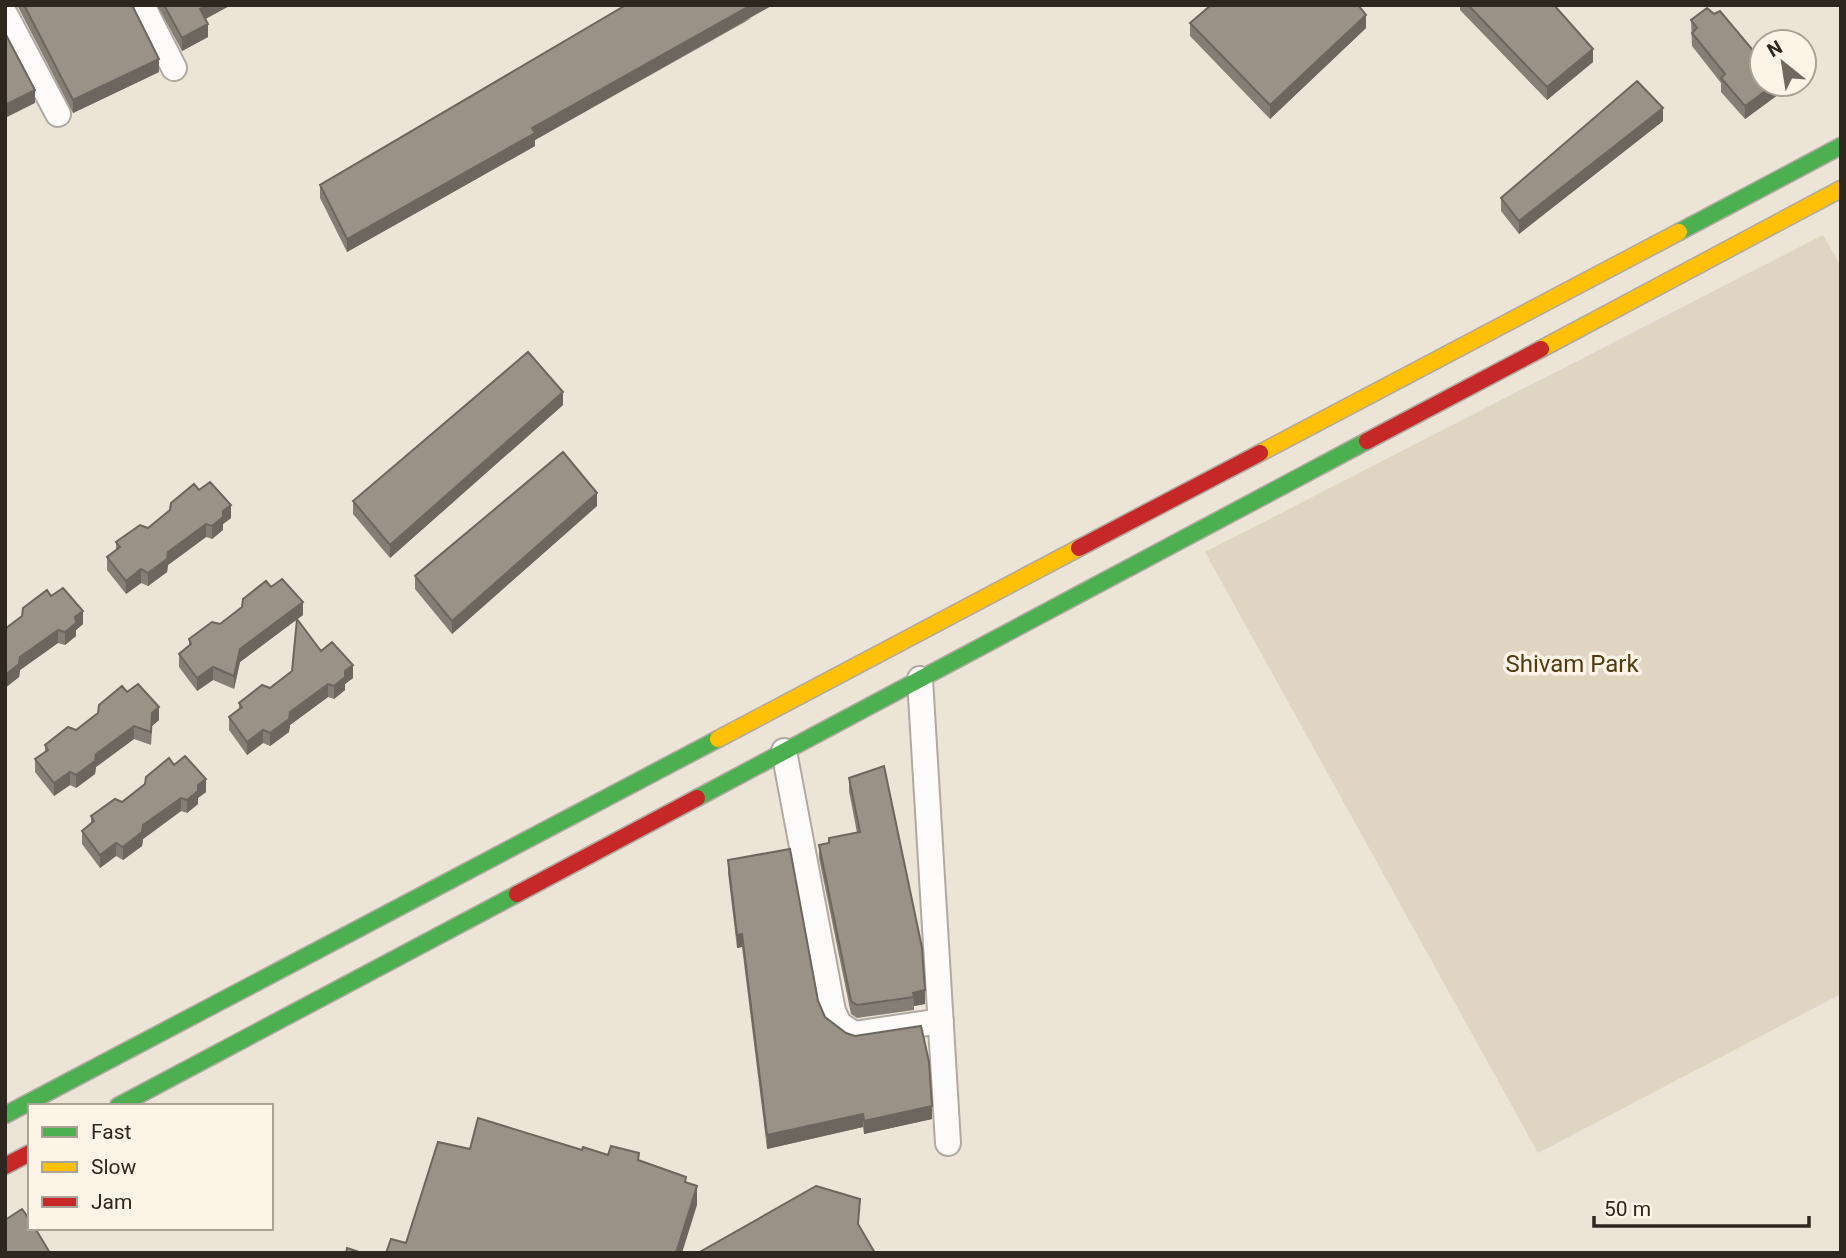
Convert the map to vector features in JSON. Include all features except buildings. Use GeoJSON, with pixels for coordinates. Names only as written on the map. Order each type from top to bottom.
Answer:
{"type":"FeatureCollection","features":[{"type":"Feature","properties":{"kind":"street"},"geometry":{"type":"LineString","coordinates":[[142,5],[174,68]]}},
{"type":"Feature","properties":{"kind":"street"},"geometry":{"type":"LineString","coordinates":[[5,14],[58,114]]}},
{"type":"Feature","properties":{"kind":"street"},"geometry":{"type":"LineString","coordinates":[[122,1104],[920,679],[1841,146]]}},
{"type":"Feature","properties":{"kind":"street"},"geometry":{"type":"LineString","coordinates":[[5,1115],[1420,391],[1841,189]]}},
{"type":"Feature","properties":{"kind":"street"},"geometry":{"type":"LineString","coordinates":[[920,679],[948,1143]]}},
{"type":"Feature","properties":{"kind":"street"},"geometry":{"type":"LineString","coordinates":[[784,751],[834,1011],[839,1024],[854,1034],[941,1021]]}},
{"type":"Feature","properties":{"kind":"street"},"geometry":{"type":"LineString","coordinates":[[5,1166],[28,1154]]}},
{"type":"Feature","properties":{"kind":"green space","name":"Shivam Park"},"geometry":{"type":"Polygon","coordinates":[[[1823,235],[1841,266],[1841,994],[1538,1153],[1205,552],[1823,235]]]}},
{"type":"Feature","properties":{"kind":"traffic: fast"},"geometry":{"type":"LineString","coordinates":[[1679,232],[1841,146]]}},
{"type":"Feature","properties":{"kind":"traffic: fast"},"geometry":{"type":"LineString","coordinates":[[697,798],[1367,441]]}},
{"type":"Feature","properties":{"kind":"traffic: fast"},"geometry":{"type":"LineString","coordinates":[[5,1115],[718,739]]}},
{"type":"Feature","properties":{"kind":"traffic: fast"},"geometry":{"type":"LineString","coordinates":[[122,1104],[517,894]]}},
{"type":"Feature","properties":{"kind":"traffic: slow"},"geometry":{"type":"LineString","coordinates":[[1541,349],[1841,189]]}},
{"type":"Feature","properties":{"kind":"traffic: slow"},"geometry":{"type":"LineString","coordinates":[[1260,453],[1679,232]]}},
{"type":"Feature","properties":{"kind":"traffic: slow"},"geometry":{"type":"LineString","coordinates":[[718,739],[1079,548]]}},
{"type":"Feature","properties":{"kind":"traffic: jam"},"geometry":{"type":"LineString","coordinates":[[1367,441],[1541,349]]}},
{"type":"Feature","properties":{"kind":"traffic: jam"},"geometry":{"type":"LineString","coordinates":[[1079,548],[1260,453]]}},
{"type":"Feature","properties":{"kind":"traffic: jam"},"geometry":{"type":"LineString","coordinates":[[517,894],[697,798]]}},
{"type":"Feature","properties":{"kind":"traffic: jam"},"geometry":{"type":"LineString","coordinates":[[5,1166],[28,1154]]}}]}
